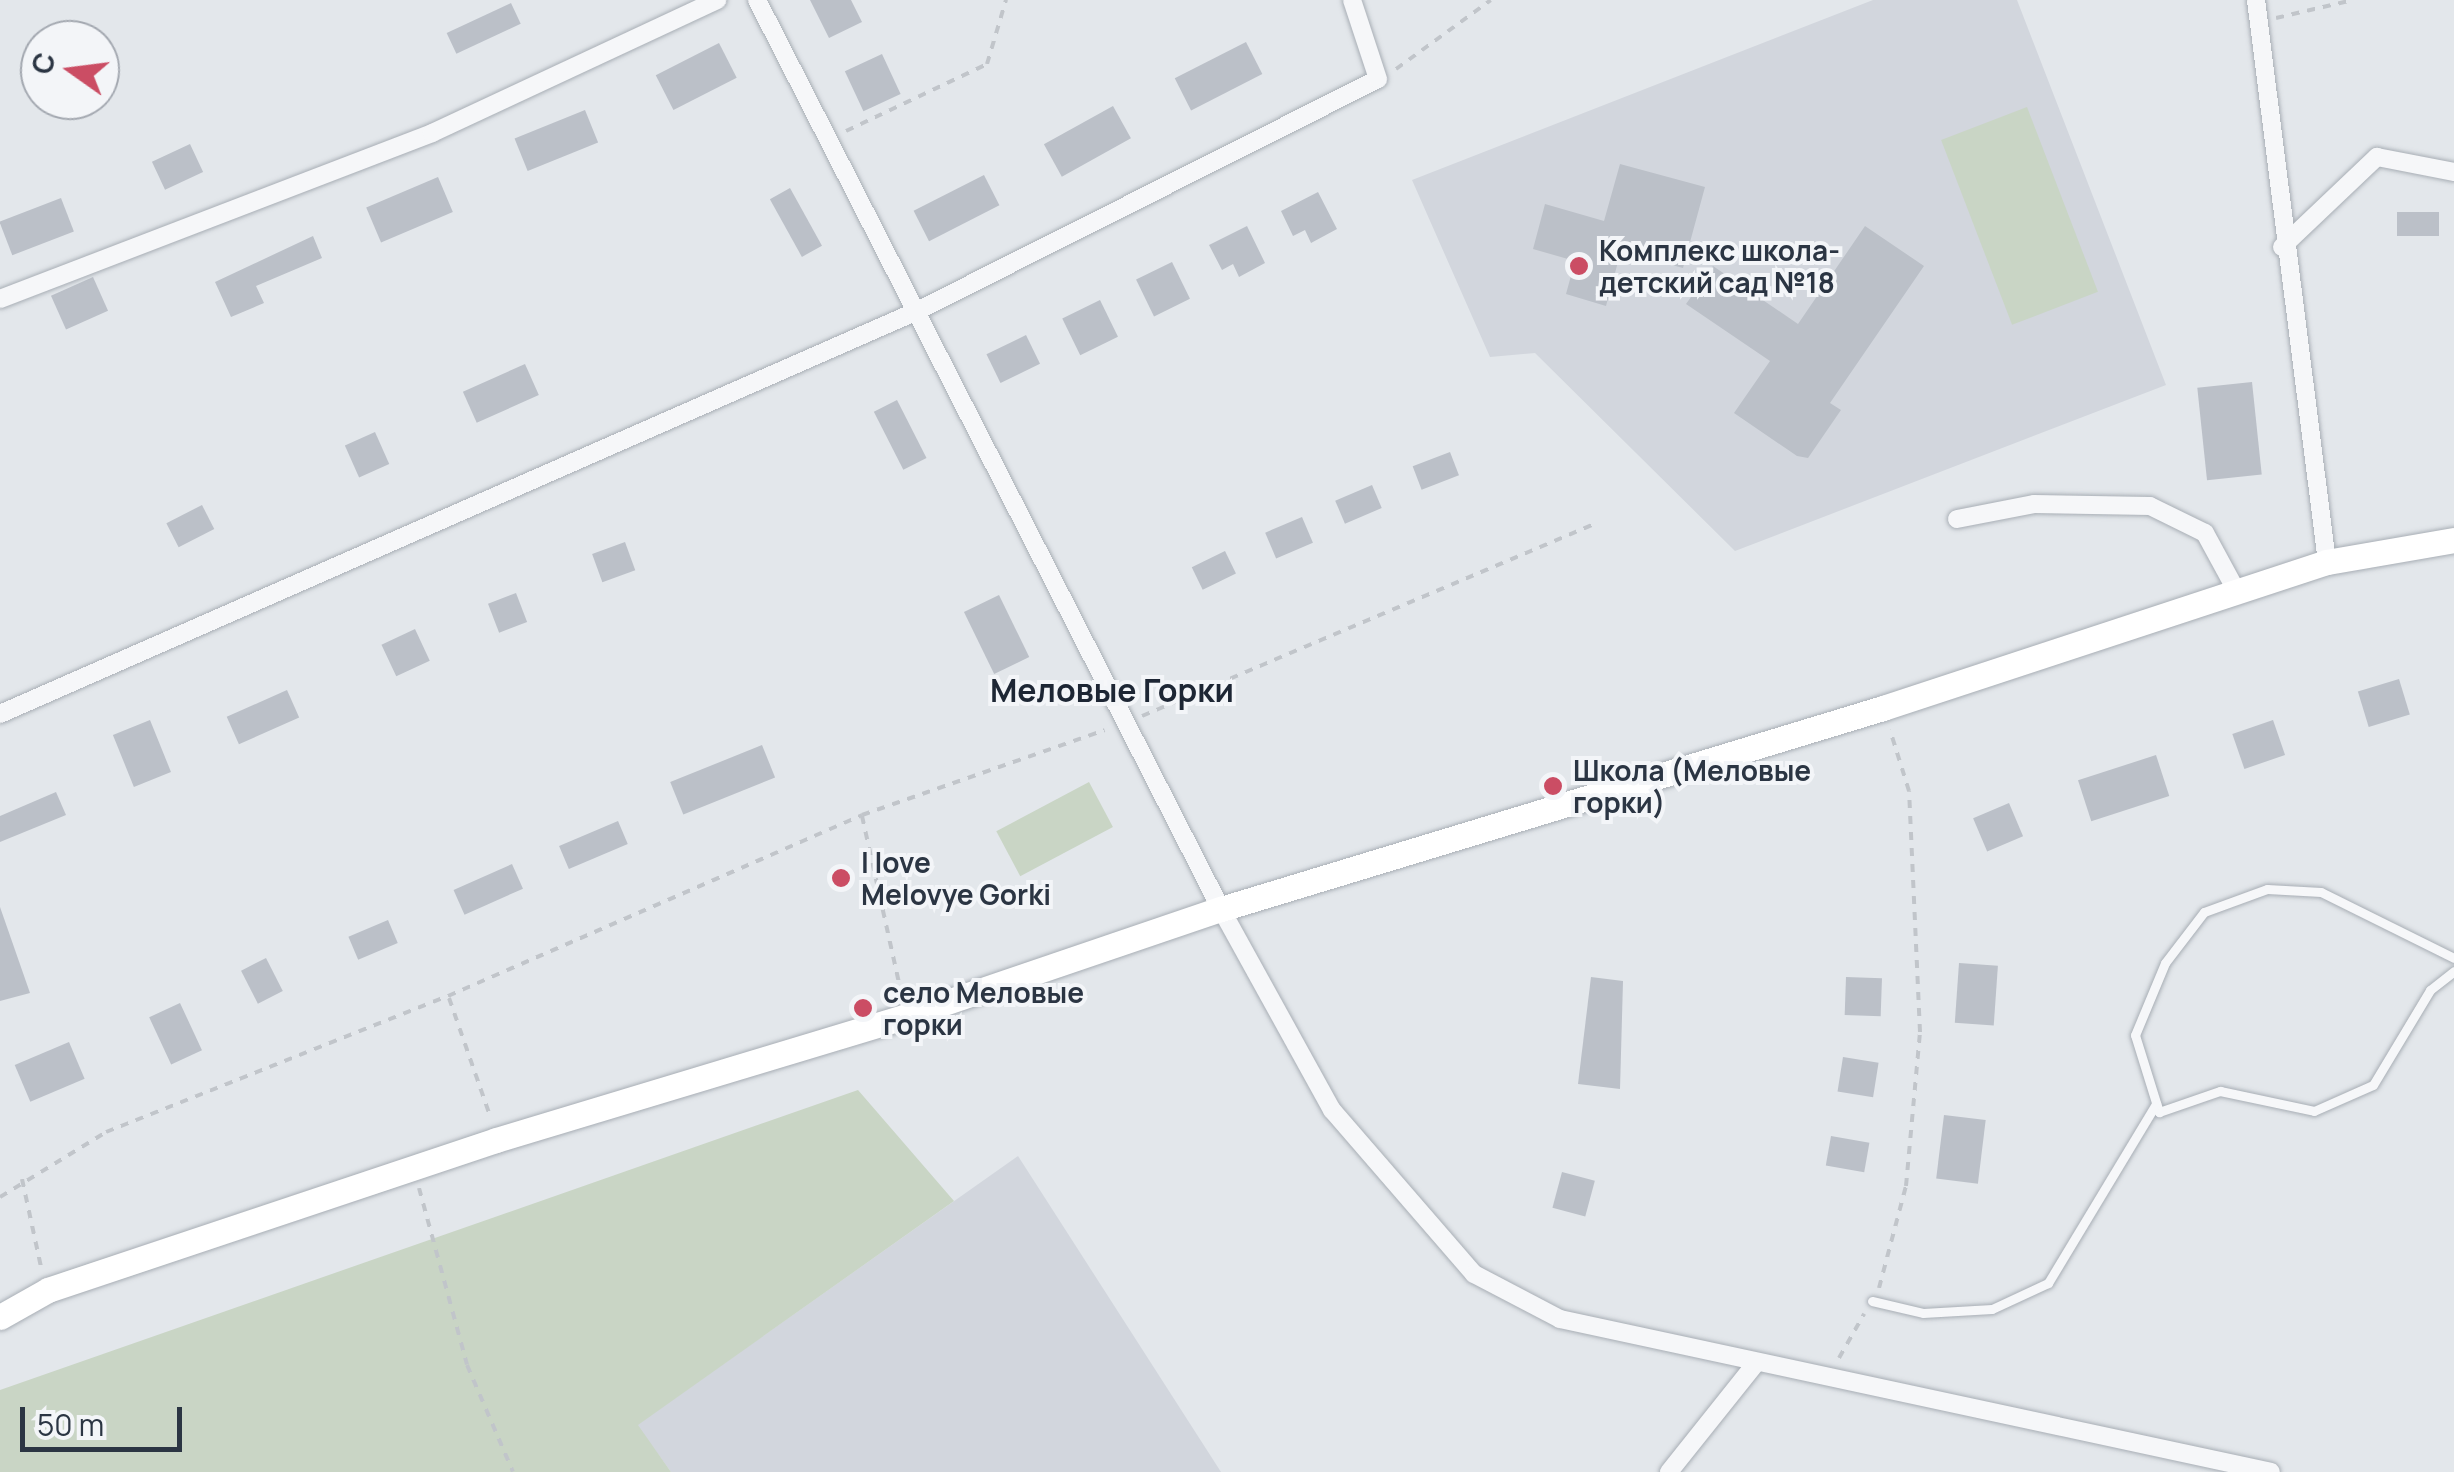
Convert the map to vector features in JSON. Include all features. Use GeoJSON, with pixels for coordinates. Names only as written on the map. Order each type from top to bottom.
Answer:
{"type":"FeatureCollection","features":[{"type":"Feature","properties":{"kind":"street"},"geometry":{"type":"LineString","coordinates":[[0,299],[432,133],[717,0]]}},
{"type":"Feature","properties":{"kind":"street"},"geometry":{"type":"LineString","coordinates":[[758,0],[914,312],[1130,721],[1221,909],[1332,1110],[1474,1274],[1560,1319],[1827,1380],[2270,1472]]}},
{"type":"Feature","properties":{"kind":"street"},"geometry":{"type":"LineString","coordinates":[[0,714],[914,312],[1378,79],[1352,0]]}},
{"type":"Feature","properties":{"kind":"street"},"geometry":{"type":"LineString","coordinates":[[2256,0],[2282,248],[2327,562]]}},
{"type":"Feature","properties":{"kind":"street"},"geometry":{"type":"LineString","coordinates":[[2282,248],[2376,156],[2454,172]]}},
{"type":"Feature","properties":{"kind":"street"},"geometry":{"type":"LineString","coordinates":[[1957,519],[2034,504],[2150,506],[2204,533],[2237,592]]}},
{"type":"Feature","properties":{"kind":"street"},"geometry":{"type":"LineString","coordinates":[[0,1317],[48,1290],[496,1140],[906,1016],[1221,909],[1884,708],[2327,562],[2454,540]]}},
{"type":"Feature","properties":{"kind":"street"},"geometry":{"type":"LineString","coordinates":[[1669,1472],[1756,1363]]}},
{"type":"Feature","properties":{"kind":"lane"},"geometry":{"type":"LineString","coordinates":[[2454,958],[2321,892],[2267,889],[2204,912],[2165,963],[2135,1036],[2159,1112],[2220,1091],[2314,1111],[2373,1085],[2430,990],[2454,971]]}},
{"type":"Feature","properties":{"kind":"lane"},"geometry":{"type":"LineString","coordinates":[[1872,1302],[1924,1314],[1992,1309],[2048,1283],[2156,1104]]}},
{"type":"Feature","properties":{"kind":"path"},"geometry":{"type":"LineString","coordinates":[[828,140],[987,64],[1006,0]]}},
{"type":"Feature","properties":{"kind":"path"},"geometry":{"type":"LineString","coordinates":[[1378,79],[1432,49],[1492,0]]}},
{"type":"Feature","properties":{"kind":"path"},"geometry":{"type":"LineString","coordinates":[[2256,23],[2353,0]]}},
{"type":"Feature","properties":{"kind":"path"},"geometry":{"type":"LineString","coordinates":[[0,1197],[22,1179],[106,1132],[448,996],[862,815],[1130,721],[1594,524]]}},
{"type":"Feature","properties":{"kind":"path"},"geometry":{"type":"LineString","coordinates":[[1827,1380],[1872,1302],[1906,1186],[1920,1032],[1909,791],[1884,708]]}},
{"type":"Feature","properties":{"kind":"path"},"geometry":{"type":"LineString","coordinates":[[862,815],[906,1016]]}},
{"type":"Feature","properties":{"kind":"path"},"geometry":{"type":"LineString","coordinates":[[448,996],[478,1064],[496,1140]]}},
{"type":"Feature","properties":{"kind":"path"},"geometry":{"type":"LineString","coordinates":[[413,1168],[467,1365],[514,1472]]}},
{"type":"Feature","properties":{"kind":"path"},"geometry":{"type":"LineString","coordinates":[[22,1179],[48,1290]]}},
{"type":"Feature","properties":{"kind":"shaded area"},"geometry":{"type":"Polygon","coordinates":[[[1873,0],[2017,0],[2166,385],[1735,551],[1535,353],[1490,357],[1412,180],[1873,0]]]}},
{"type":"Feature","properties":{"kind":"shaded area"},"geometry":{"type":"Polygon","coordinates":[[[1018,1156],[1221,1472],[671,1472],[637,1425],[1018,1156]]]}},
{"type":"Feature","properties":{"kind":"green space"},"geometry":{"type":"Polygon","coordinates":[[[2027,107],[2098,292],[2012,325],[1941,140],[2027,107]]]}},
{"type":"Feature","properties":{"kind":"green space"},"geometry":{"type":"Polygon","coordinates":[[[1089,782],[1113,827],[1020,876],[996,831],[1089,782]]]}},
{"type":"Feature","properties":{"kind":"green space"},"geometry":{"type":"Polygon","coordinates":[[[858,1090],[954,1201],[638,1425],[671,1472],[0,1472],[0,1390],[858,1090]]]}},
{"type":"Feature","properties":{"kind":"building"},"geometry":{"type":"Polygon","coordinates":[[[810,0],[851,0],[862,22],[829,38],[810,0]]]}},
{"type":"Feature","properties":{"kind":"building"},"geometry":{"type":"Polygon","coordinates":[[[511,3],[521,24],[456,54],[447,33],[511,3]]]}},
{"type":"Feature","properties":{"kind":"building"},"geometry":{"type":"Polygon","coordinates":[[[1246,42],[1262,74],[1191,110],[1175,78],[1246,42]]]}},
{"type":"Feature","properties":{"kind":"building"},"geometry":{"type":"Polygon","coordinates":[[[719,43],[737,78],[673,110],[656,75],[719,43]]]}},
{"type":"Feature","properties":{"kind":"building"},"geometry":{"type":"Polygon","coordinates":[[[882,54],[901,94],[863,111],[845,71],[882,54]]]}},
{"type":"Feature","properties":{"kind":"building"},"geometry":{"type":"Polygon","coordinates":[[[1113,106],[1131,138],[1062,177],[1044,144],[1113,106]]]}},
{"type":"Feature","properties":{"kind":"building"},"geometry":{"type":"Polygon","coordinates":[[[585,110],[598,142],[528,171],[515,138],[585,110]]]}},
{"type":"Feature","properties":{"kind":"building"},"geometry":{"type":"Polygon","coordinates":[[[190,144],[203,172],[165,190],[152,162],[190,144]]]}},
{"type":"Feature","properties":{"kind":"building"},"geometry":{"type":"Polygon","coordinates":[[[1620,164],[1705,187],[1683,268],[1621,251],[1606,306],[1566,294],[1575,261],[1533,249],[1545,204],[1604,221],[1620,164]]]}},
{"type":"Feature","properties":{"kind":"building"},"geometry":{"type":"Polygon","coordinates":[[[984,175],[999,205],[929,241],[914,211],[984,175]]]}},
{"type":"Feature","properties":{"kind":"building"},"geometry":{"type":"Polygon","coordinates":[[[438,177],[453,212],[381,242],[366,207],[438,177]]]}},
{"type":"Feature","properties":{"kind":"building"},"geometry":{"type":"Polygon","coordinates":[[[790,188],[822,246],[802,257],[770,199],[790,188]]]}},
{"type":"Feature","properties":{"kind":"building"},"geometry":{"type":"Polygon","coordinates":[[[1318,192],[1337,229],[1311,243],[1305,230],[1293,236],[1281,211],[1318,192]]]}},
{"type":"Feature","properties":{"kind":"building"},"geometry":{"type":"Polygon","coordinates":[[[61,198],[74,232],[12,255],[0,221],[61,198]]]}},
{"type":"Feature","properties":{"kind":"building"},"geometry":{"type":"Polygon","coordinates":[[[2397,212],[2439,212],[2439,236],[2397,236],[2397,212]]]}},
{"type":"Feature","properties":{"kind":"building"},"geometry":{"type":"Polygon","coordinates":[[[1247,226],[1265,263],[1239,277],[1233,264],[1222,270],[1209,245],[1247,226]]]}},
{"type":"Feature","properties":{"kind":"building"},"geometry":{"type":"Polygon","coordinates":[[[1865,226],[1924,266],[1830,403],[1841,410],[1808,458],[1797,456],[1734,413],[1770,361],[1686,304],[1713,266],[1798,324],[1865,226]]]}},
{"type":"Feature","properties":{"kind":"building"},"geometry":{"type":"Polygon","coordinates":[[[313,236],[322,258],[256,286],[264,303],[231,317],[215,282],[313,236]]]}},
{"type":"Feature","properties":{"kind":"building"},"geometry":{"type":"Polygon","coordinates":[[[1172,262],[1190,299],[1154,316],[1136,280],[1172,262]]]}},
{"type":"Feature","properties":{"kind":"building"},"geometry":{"type":"Polygon","coordinates":[[[93,277],[108,311],[66,330],[51,296],[93,277]]]}},
{"type":"Feature","properties":{"kind":"building"},"geometry":{"type":"Polygon","coordinates":[[[1100,300],[1118,337],[1080,355],[1062,318],[1100,300]]]}},
{"type":"Feature","properties":{"kind":"building"},"geometry":{"type":"Polygon","coordinates":[[[1026,335],[1040,364],[1000,383],[986,354],[1026,335]]]}},
{"type":"Feature","properties":{"kind":"building"},"geometry":{"type":"Polygon","coordinates":[[[525,364],[539,395],[477,423],[463,392],[525,364]]]}},
{"type":"Feature","properties":{"kind":"building"},"geometry":{"type":"Polygon","coordinates":[[[2252,382],[2262,474],[2207,480],[2197,388],[2252,382]]]}},
{"type":"Feature","properties":{"kind":"building"},"geometry":{"type":"Polygon","coordinates":[[[897,400],[927,458],[903,470],[874,412],[897,400]]]}},
{"type":"Feature","properties":{"kind":"building"},"geometry":{"type":"Polygon","coordinates":[[[375,432],[389,464],[359,477],[345,445],[375,432]]]}},
{"type":"Feature","properties":{"kind":"building"},"geometry":{"type":"Polygon","coordinates":[[[1450,452],[1459,475],[1422,490],[1413,466],[1450,452]]]}},
{"type":"Feature","properties":{"kind":"building"},"geometry":{"type":"Polygon","coordinates":[[[1372,485],[1382,508],[1345,524],[1335,501],[1372,485]]]}},
{"type":"Feature","properties":{"kind":"building"},"geometry":{"type":"Polygon","coordinates":[[[202,505],[214,529],[179,547],[166,523],[202,505]]]}},
{"type":"Feature","properties":{"kind":"building"},"geometry":{"type":"Polygon","coordinates":[[[1302,517],[1313,543],[1276,558],[1265,533],[1302,517]]]}},
{"type":"Feature","properties":{"kind":"building"},"geometry":{"type":"Polygon","coordinates":[[[625,542],[635,570],[602,582],[592,554],[625,542]]]}},
{"type":"Feature","properties":{"kind":"building"},"geometry":{"type":"Polygon","coordinates":[[[1225,551],[1236,573],[1203,590],[1192,567],[1225,551]]]}},
{"type":"Feature","properties":{"kind":"building"},"geometry":{"type":"Polygon","coordinates":[[[516,593],[527,622],[499,633],[488,604],[516,593]]]}},
{"type":"Feature","properties":{"kind":"building"},"geometry":{"type":"Polygon","coordinates":[[[999,595],[1029,657],[994,674],[964,612],[999,595]]]}},
{"type":"Feature","properties":{"kind":"building"},"geometry":{"type":"Polygon","coordinates":[[[415,629],[430,661],[396,676],[381,645],[415,629]]]}},
{"type":"Feature","properties":{"kind":"building"},"geometry":{"type":"Polygon","coordinates":[[[2399,679],[2410,714],[2369,727],[2358,692],[2399,679]]]}},
{"type":"Feature","properties":{"kind":"building"},"geometry":{"type":"Polygon","coordinates":[[[287,690],[299,717],[239,744],[227,717],[287,690]]]}},
{"type":"Feature","properties":{"kind":"building"},"geometry":{"type":"Polygon","coordinates":[[[150,720],[171,772],[134,787],[113,735],[150,720]]]}},
{"type":"Feature","properties":{"kind":"building"},"geometry":{"type":"Polygon","coordinates":[[[2273,720],[2285,755],[2244,769],[2232,734],[2273,720]]]}},
{"type":"Feature","properties":{"kind":"building"},"geometry":{"type":"Polygon","coordinates":[[[762,745],[775,777],[683,815],[670,782],[762,745]]]}},
{"type":"Feature","properties":{"kind":"building"},"geometry":{"type":"Polygon","coordinates":[[[2156,755],[2169,796],[2091,821],[2078,780],[2156,755]]]}},
{"type":"Feature","properties":{"kind":"building"},"geometry":{"type":"Polygon","coordinates":[[[56,792],[66,815],[0,842],[0,816],[56,792]]]}},
{"type":"Feature","properties":{"kind":"building"},"geometry":{"type":"Polygon","coordinates":[[[2009,803],[2023,836],[1987,851],[1973,818],[2009,803]]]}},
{"type":"Feature","properties":{"kind":"building"},"geometry":{"type":"Polygon","coordinates":[[[618,821],[628,844],[569,869],[559,846],[618,821]]]}},
{"type":"Feature","properties":{"kind":"building"},"geometry":{"type":"Polygon","coordinates":[[[512,864],[523,889],[465,915],[454,890],[512,864]]]}},
{"type":"Feature","properties":{"kind":"building"},"geometry":{"type":"Polygon","coordinates":[[[0,907],[30,993],[0,1001],[0,907]]]}},
{"type":"Feature","properties":{"kind":"building"},"geometry":{"type":"Polygon","coordinates":[[[388,920],[398,943],[358,960],[348,937],[388,920]]]}},
{"type":"Feature","properties":{"kind":"building"},"geometry":{"type":"Polygon","coordinates":[[[266,958],[283,991],[258,1004],[241,971],[266,958]]]}},
{"type":"Feature","properties":{"kind":"building"},"geometry":{"type":"Polygon","coordinates":[[[1959,963],[1998,966],[1994,1026],[1955,1023],[1959,963]]]}},
{"type":"Feature","properties":{"kind":"building"},"geometry":{"type":"Polygon","coordinates":[[[1591,977],[1623,981],[1620,1089],[1578,1084],[1591,977]]]}},
{"type":"Feature","properties":{"kind":"building"},"geometry":{"type":"Polygon","coordinates":[[[1846,977],[1882,978],[1881,1016],[1845,1015],[1846,977]]]}},
{"type":"Feature","properties":{"kind":"building"},"geometry":{"type":"Polygon","coordinates":[[[180,1003],[202,1050],[171,1064],[149,1017],[180,1003]]]}},
{"type":"Feature","properties":{"kind":"building"},"geometry":{"type":"Polygon","coordinates":[[[69,1042],[85,1079],[30,1102],[15,1065],[69,1042]]]}},
{"type":"Feature","properties":{"kind":"building"},"geometry":{"type":"Polygon","coordinates":[[[1843,1057],[1879,1063],[1873,1097],[1838,1092],[1843,1057]]]}},
{"type":"Feature","properties":{"kind":"building"},"geometry":{"type":"Polygon","coordinates":[[[1944,1115],[1986,1120],[1978,1184],[1936,1179],[1944,1115]]]}},
{"type":"Feature","properties":{"kind":"building"},"geometry":{"type":"Polygon","coordinates":[[[1831,1136],[1869,1143],[1864,1172],[1826,1166],[1831,1136]]]}},
{"type":"Feature","properties":{"kind":"building"},"geometry":{"type":"Polygon","coordinates":[[[1562,1172],[1595,1181],[1585,1217],[1552,1208],[1562,1172]]]}},
{"type":"Feature","properties":{"kind":"place","name":"Комплекс школа- детский сад №18"},"geometry":{"type":"Point","coordinates":[1579,266]}},
{"type":"Feature","properties":{"kind":"place","name":"Школа (Меловые горки)"},"geometry":{"type":"Point","coordinates":[1553,786]}},
{"type":"Feature","properties":{"kind":"place","name":"I love Melovye Gorki"},"geometry":{"type":"Point","coordinates":[841,878]}},
{"type":"Feature","properties":{"kind":"place","name":"село Меловые горки"},"geometry":{"type":"Point","coordinates":[863,1008]}},
{"type":"Feature","properties":{"kind":"district","name":"Меловые Горки"},"geometry":{"type":"Point","coordinates":[1112,690]}}]}
